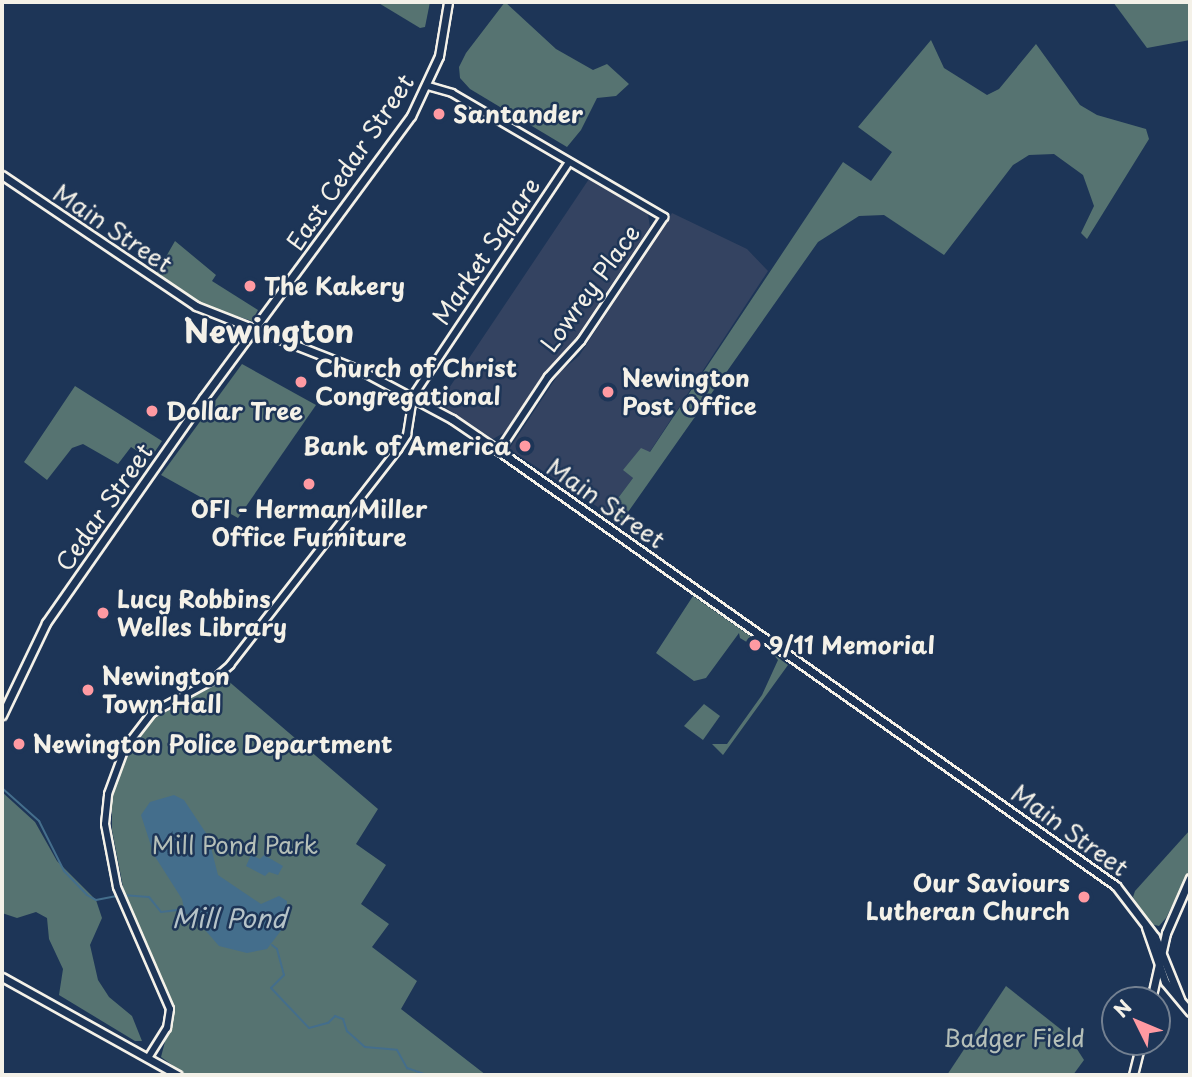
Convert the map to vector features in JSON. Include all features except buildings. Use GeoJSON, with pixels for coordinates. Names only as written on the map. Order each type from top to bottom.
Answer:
{"type":"FeatureCollection","features":[{"type":"Feature","properties":{"kind":"main road","name":"East Cedar Street"},"geometry":{"type":"LineString","coordinates":[[256,331],[428,86],[439,56],[448,2]]}},
{"type":"Feature","properties":{"kind":"main road","name":"Main Street"},"geometry":{"type":"LineString","coordinates":[[2,175],[196,306],[364,372],[413,396],[499,451],[1116,886],[1162,952],[1180,999]]}},
{"type":"Feature","properties":{"kind":"main road","name":"Cedar Street"},"geometry":{"type":"LineString","coordinates":[[2,715],[46,623],[256,331]]}},
{"type":"Feature","properties":{"kind":"main road"},"geometry":{"type":"LineString","coordinates":[[1154,986],[1162,952],[1190,878]]}},
{"type":"Feature","properties":{"kind":"main road"},"geometry":{"type":"LineString","coordinates":[[1146,928],[1159,967],[1190,1012]]}},
{"type":"Feature","properties":{"kind":"main road"},"geometry":{"type":"LineString","coordinates":[[2,977],[178,1075]]}},
{"type":"Feature","properties":{"kind":"main road"},"geometry":{"type":"LineString","coordinates":[[1133,1075],[1138,1056]]}},
{"type":"Feature","properties":{"kind":"street"},"geometry":{"type":"LineString","coordinates":[[428,86],[452,93],[569,162]]}},
{"type":"Feature","properties":{"kind":"street","name":"Lowrey Place"},"geometry":{"type":"LineString","coordinates":[[499,451],[550,376],[581,341],[664,217],[569,162]]}},
{"type":"Feature","properties":{"kind":"street","name":"Market Square"},"geometry":{"type":"LineString","coordinates":[[413,396],[569,162]]}},
{"type":"Feature","properties":{"kind":"street"},"geometry":{"type":"LineString","coordinates":[[148,1058],[167,1028],[170,1009],[117,887],[105,806],[131,736],[160,706],[213,680],[230,665],[404,441],[413,396]]}},
{"type":"Feature","properties":{"kind":"shaded area"},"geometry":{"type":"Polygon","coordinates":[[[589,179],[648,214],[650,227],[568,350],[548,369],[507,431],[493,439],[439,403],[589,179]]]}},
{"type":"Feature","properties":{"kind":"shaded area"},"geometry":{"type":"Polygon","coordinates":[[[672,213],[747,249],[768,271],[649,453],[624,470],[633,478],[607,513],[509,449],[560,372],[579,356],[672,213]]]}},
{"type":"Feature","properties":{"kind":"green space"},"geometry":{"type":"Polygon","coordinates":[[[377,2],[430,2],[425,27],[420,28],[377,2]]]}},
{"type":"Feature","properties":{"kind":"green space"},"geometry":{"type":"Polygon","coordinates":[[[505,2],[556,49],[593,70],[607,64],[629,84],[616,96],[597,98],[581,130],[567,147],[470,89],[460,78],[459,67],[466,53],[505,2]]]}},
{"type":"Feature","properties":{"kind":"green space"},"geometry":{"type":"Polygon","coordinates":[[[1113,2],[1190,2],[1190,40],[1147,48],[1113,2]]]}},
{"type":"Feature","properties":{"kind":"green space"},"geometry":{"type":"Polygon","coordinates":[[[931,40],[944,68],[987,95],[999,89],[1036,44],[1080,105],[1097,115],[1146,129],[1149,139],[1087,239],[1081,233],[1094,206],[1083,175],[1054,154],[1029,155],[1013,165],[944,255],[884,215],[859,216],[818,242],[621,522],[607,513],[633,478],[623,470],[641,448],[650,452],[843,162],[871,181],[892,152],[858,127],[931,40]]]}},
{"type":"Feature","properties":{"kind":"green space"},"geometry":{"type":"Polygon","coordinates":[[[175,241],[216,275],[212,281],[258,310],[252,321],[200,304],[155,276],[175,241]]]}},
{"type":"Feature","properties":{"kind":"green space"},"geometry":{"type":"Polygon","coordinates":[[[242,364],[316,405],[238,518],[161,475],[242,364]]]}},
{"type":"Feature","properties":{"kind":"green space"},"geometry":{"type":"Polygon","coordinates":[[[75,386],[162,441],[150,459],[131,447],[118,464],[83,444],[72,448],[47,480],[24,462],[75,386]]]}},
{"type":"Feature","properties":{"kind":"green space"},"geometry":{"type":"Polygon","coordinates":[[[693,596],[763,645],[760,650],[740,638],[739,633],[706,678],[694,681],[656,653],[693,596]]]}},
{"type":"Feature","properties":{"kind":"green space"},"geometry":{"type":"Polygon","coordinates":[[[773,654],[788,665],[723,755],[712,744],[727,744],[762,695],[778,660],[773,654]]]}},
{"type":"Feature","properties":{"kind":"green space","name":"Mill Pond Park"},"geometry":{"type":"Polygon","coordinates":[[[226,679],[378,809],[356,844],[386,865],[361,904],[389,924],[372,947],[417,981],[401,1009],[486,1075],[186,1075],[161,1057],[173,1011],[124,892],[112,830],[112,798],[128,750],[150,721],[226,679]]]}},
{"type":"Feature","properties":{"kind":"green space"},"geometry":{"type":"Polygon","coordinates":[[[704,704],[720,716],[703,740],[684,726],[704,704]]]}},
{"type":"Feature","properties":{"kind":"green space"},"geometry":{"type":"Polygon","coordinates":[[[2,792],[35,822],[57,861],[96,900],[102,918],[90,945],[98,980],[109,997],[132,1016],[142,1041],[135,1041],[59,995],[63,969],[49,939],[47,918],[36,912],[17,918],[2,913],[2,792]]]}},
{"type":"Feature","properties":{"kind":"green space"},"geometry":{"type":"Polygon","coordinates":[[[1190,830],[1190,869],[1166,918],[1159,926],[1150,924],[1133,897],[1135,891],[1190,830]]]}},
{"type":"Feature","properties":{"kind":"green space","name":"Badger Field"},"geometry":{"type":"Polygon","coordinates":[[[1006,986],[1068,1035],[1084,1060],[1073,1075],[947,1075],[1006,986]]]}},
{"type":"Feature","properties":{"kind":"water","name":"Mill Pond"},"geometry":{"type":"Polygon","coordinates":[[[174,795],[184,800],[208,836],[218,875],[261,904],[279,896],[287,901],[286,924],[267,949],[247,953],[219,946],[192,915],[185,914],[182,899],[154,855],[141,815],[150,802],[174,795]]]}},
{"type":"Feature","properties":{"kind":"water"},"geometry":{"type":"Polygon","coordinates":[[[251,855],[260,859],[264,855],[283,866],[278,875],[269,872],[265,876],[246,866],[251,855]]]}},
{"type":"Feature","properties":{"kind":"waterway"},"geometry":{"type":"LineString","coordinates":[[2,788],[39,821],[64,871],[87,895],[96,900],[117,896]]}},
{"type":"Feature","properties":{"kind":"waterway"},"geometry":{"type":"LineString","coordinates":[[122,895],[149,897],[161,912],[184,909]]}},
{"type":"Feature","properties":{"kind":"waterway"},"geometry":{"type":"LineString","coordinates":[[272,945],[277,949],[284,975],[271,988],[309,1028],[328,1023],[335,1016],[343,1019],[347,1031],[365,1047],[397,1050],[407,1068],[427,1075]]}},
{"type":"Feature","properties":{"kind":"place","name":"Santander"},"geometry":{"type":"Point","coordinates":[439,114]}},
{"type":"Feature","properties":{"kind":"place","name":"The Kakery"},"geometry":{"type":"Point","coordinates":[250,286]}},
{"type":"Feature","properties":{"kind":"place","name":"Church of Christ Congregational"},"geometry":{"type":"Point","coordinates":[301,382]}},
{"type":"Feature","properties":{"kind":"place","name":"Newington Post Office"},"geometry":{"type":"Point","coordinates":[608,392]}},
{"type":"Feature","properties":{"kind":"place","name":"Dollar Tree"},"geometry":{"type":"Point","coordinates":[152,411]}},
{"type":"Feature","properties":{"kind":"place","name":"Bank of America"},"geometry":{"type":"Point","coordinates":[525,446]}},
{"type":"Feature","properties":{"kind":"place","name":"OFI - Herman Miller Office Furniture"},"geometry":{"type":"Point","coordinates":[309,484]}},
{"type":"Feature","properties":{"kind":"place","name":"Lucy Robbins Welles Library"},"geometry":{"type":"Point","coordinates":[103,613]}},
{"type":"Feature","properties":{"kind":"place","name":"9/11 Memorial"},"geometry":{"type":"Point","coordinates":[755,645]}},
{"type":"Feature","properties":{"kind":"place","name":"Newington Town Hall"},"geometry":{"type":"Point","coordinates":[88,690]}},
{"type":"Feature","properties":{"kind":"place","name":"Newington Police Department"},"geometry":{"type":"Point","coordinates":[19,744]}},
{"type":"Feature","properties":{"kind":"place","name":"Our Saviours Lutheran Church"},"geometry":{"type":"Point","coordinates":[1084,897]}},
{"type":"Feature","properties":{"kind":"district","name":"Newington"},"geometry":{"type":"Point","coordinates":[269,330]}}]}
